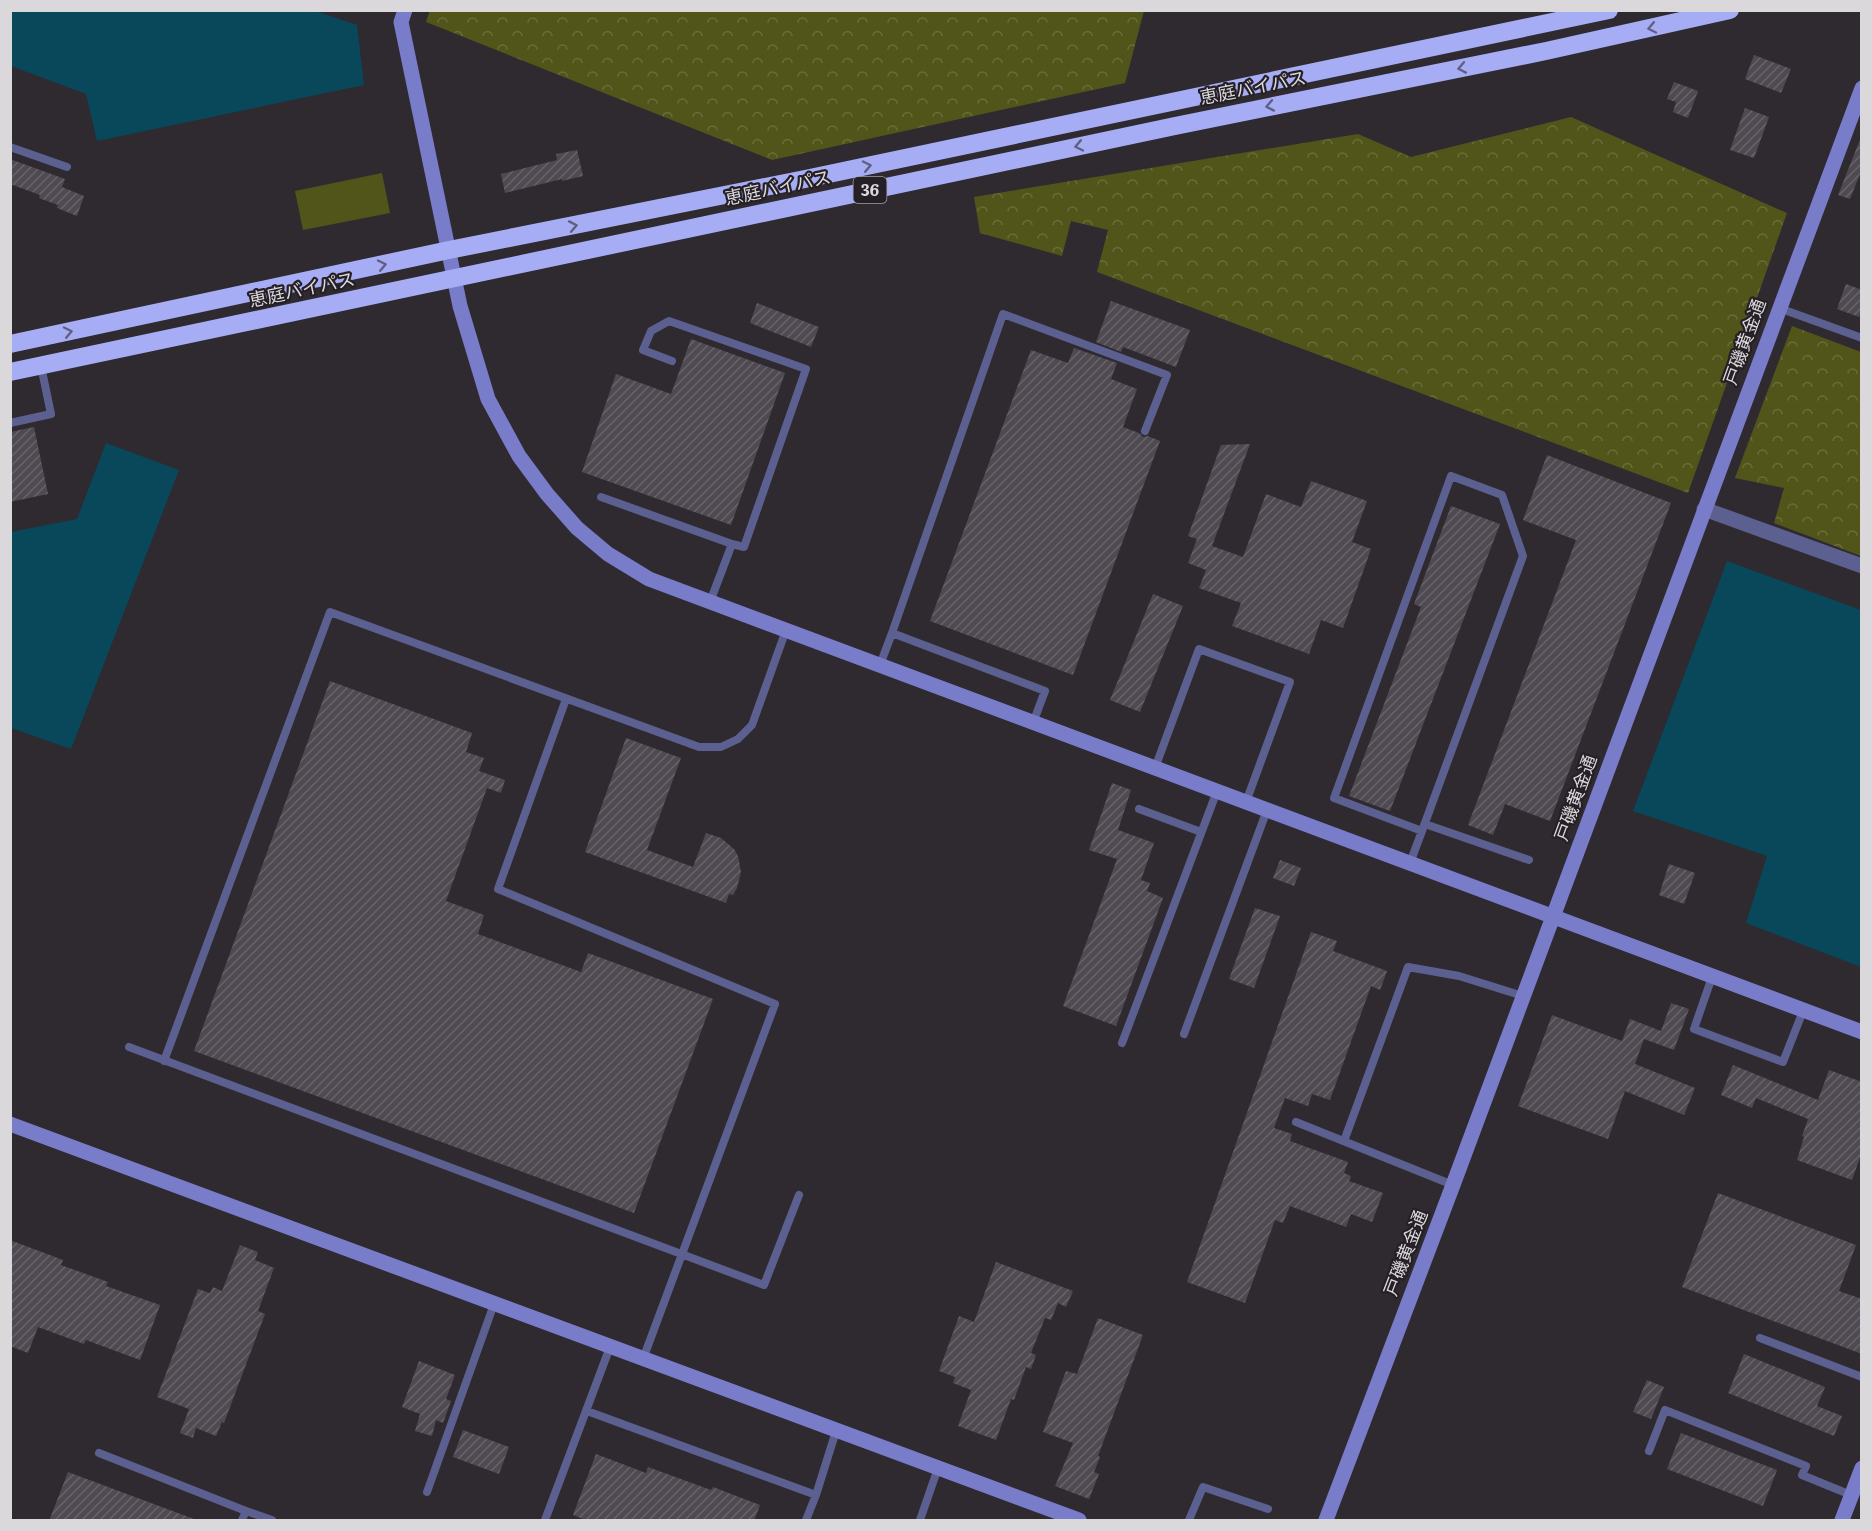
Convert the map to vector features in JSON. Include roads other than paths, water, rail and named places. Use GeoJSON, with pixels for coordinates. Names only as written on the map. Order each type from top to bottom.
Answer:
{"type":"FeatureCollection","features":[{"type":"Feature","properties":{"kind":"highway","name":"恵庭バイパス"},"geometry":{"type":"LineString","coordinates":[[10,344],[449,250],[805,179],[1609,10]]}},
{"type":"Feature","properties":{"kind":"highway","name":"恵庭バイパス"},"geometry":{"type":"LineString","coordinates":[[10,372],[1140,133],[1522,56],[1730,10]]}},
{"type":"Feature","properties":{"kind":"street"},"geometry":{"type":"LineString","coordinates":[[405,10],[401,22],[454,279],[488,399],[519,456],[547,494],[577,528],[608,554],[650,579],[710,602],[1712,978],[1862,1032]]}},
{"type":"Feature","properties":{"kind":"street","name":"戸磯黄金通"},"geometry":{"type":"LineString","coordinates":[[1326,1521],[1862,88]]}},
{"type":"Feature","properties":{"kind":"street"},"geometry":{"type":"LineString","coordinates":[[1704,509],[1862,566]]}},
{"type":"Feature","properties":{"kind":"street"},"geometry":{"type":"LineString","coordinates":[[10,1124],[1080,1521]]}},
{"type":"Feature","properties":{"kind":"street"},"geometry":{"type":"LineString","coordinates":[[1842,1521],[1862,1468]]}},
{"type":"Feature","properties":{"kind":"lane"},"geometry":{"type":"LineString","coordinates":[[10,147],[67,167]]}},
{"type":"Feature","properties":{"kind":"lane"},"geometry":{"type":"LineString","coordinates":[[1779,308],[1862,338]]}},
{"type":"Feature","properties":{"kind":"lane"},"geometry":{"type":"LineString","coordinates":[[880,665],[1003,314],[1167,375],[1145,431]]}},
{"type":"Feature","properties":{"kind":"lane"},"geometry":{"type":"LineString","coordinates":[[601,497],[744,547],[806,369],[669,321],[651,331],[643,350],[672,361]]}},
{"type":"Feature","properties":{"kind":"lane"},"geometry":{"type":"LineString","coordinates":[[10,423],[51,414],[41,366]]}},
{"type":"Feature","properties":{"kind":"lane"},"geometry":{"type":"LineString","coordinates":[[1410,863],[1423,827],[1523,556],[1502,495],[1452,476],[1334,798],[1423,827],[1528,860]]}},
{"type":"Feature","properties":{"kind":"lane"},"geometry":{"type":"LineString","coordinates":[[710,602],[732,544]]}},
{"type":"Feature","properties":{"kind":"lane"},"geometry":{"type":"LineString","coordinates":[[164,1061],[330,612],[699,747],[721,747],[738,740],[752,725],[786,630]]}},
{"type":"Feature","properties":{"kind":"lane"},"geometry":{"type":"LineString","coordinates":[[892,633],[1045,692],[1033,723]]}},
{"type":"Feature","properties":{"kind":"lane"},"geometry":{"type":"LineString","coordinates":[[1155,768],[1199,649],[1290,682],[1246,802]]}},
{"type":"Feature","properties":{"kind":"lane"},"geometry":{"type":"LineString","coordinates":[[566,699],[498,889],[775,1004],[643,1359]]}},
{"type":"Feature","properties":{"kind":"lane"},"geometry":{"type":"LineString","coordinates":[[1122,1043],[1217,791]]}},
{"type":"Feature","properties":{"kind":"lane"},"geometry":{"type":"LineString","coordinates":[[1139,809],[1201,832]]}},
{"type":"Feature","properties":{"kind":"lane"},"geometry":{"type":"LineString","coordinates":[[1184,1034],[1267,810]]}},
{"type":"Feature","properties":{"kind":"lane"},"geometry":{"type":"LineString","coordinates":[[1344,1141],[1408,967],[1459,976],[1524,996]]}},
{"type":"Feature","properties":{"kind":"lane"},"geometry":{"type":"LineString","coordinates":[[1712,978],[1694,1029],[1783,1062],[1803,1011]]}},
{"type":"Feature","properties":{"kind":"lane"},"geometry":{"type":"LineString","coordinates":[[129,1047],[764,1285],[800,1195]]}},
{"type":"Feature","properties":{"kind":"lane"},"geometry":{"type":"LineString","coordinates":[[1296,1122],[1453,1185]]}},
{"type":"Feature","properties":{"kind":"lane"},"geometry":{"type":"LineString","coordinates":[[427,1492],[494,1304]]}},
{"type":"Feature","properties":{"kind":"lane"},"geometry":{"type":"LineString","coordinates":[[1760,1338],[1862,1377]]}},
{"type":"Feature","properties":{"kind":"lane"},"geometry":{"type":"LineString","coordinates":[[545,1521],[610,1347]]}},
{"type":"Feature","properties":{"kind":"lane"},"geometry":{"type":"LineString","coordinates":[[1649,1452],[1665,1410],[1806,1466],[1802,1475],[1851,1494]]}},
{"type":"Feature","properties":{"kind":"lane"},"geometry":{"type":"LineString","coordinates":[[587,1411],[816,1496]]}},
{"type":"Feature","properties":{"kind":"lane"},"geometry":{"type":"LineString","coordinates":[[806,1521],[836,1431]]}},
{"type":"Feature","properties":{"kind":"lane"},"geometry":{"type":"LineString","coordinates":[[99,1453],[272,1521]]}},
{"type":"Feature","properties":{"kind":"lane"},"geometry":{"type":"LineString","coordinates":[[920,1521],[938,1468]]}},
{"type":"Feature","properties":{"kind":"lane"},"geometry":{"type":"LineString","coordinates":[[1189,1521],[1203,1487],[1268,1509]]}},
{"type":"Feature","properties":{"kind":"lane"},"geometry":{"type":"LineString","coordinates":[[242,1521],[246,1511]]}},
{"type":"Feature","properties":{"kind":"water"},"geometry":{"type":"Polygon","coordinates":[[[10,11],[316,11],[357,25],[364,85],[97,141],[86,94],[11,66],[10,11]]]}},
{"type":"Feature","properties":{"kind":"water"},"geometry":{"type":"Polygon","coordinates":[[[106,443],[179,470],[71,749],[11,728],[11,532],[77,519],[106,443]]]}},
{"type":"Feature","properties":{"kind":"water"},"geometry":{"type":"Polygon","coordinates":[[[1727,561],[1861,610],[1861,967],[1746,923],[1767,856],[1633,811],[1727,561]]]}}]}
